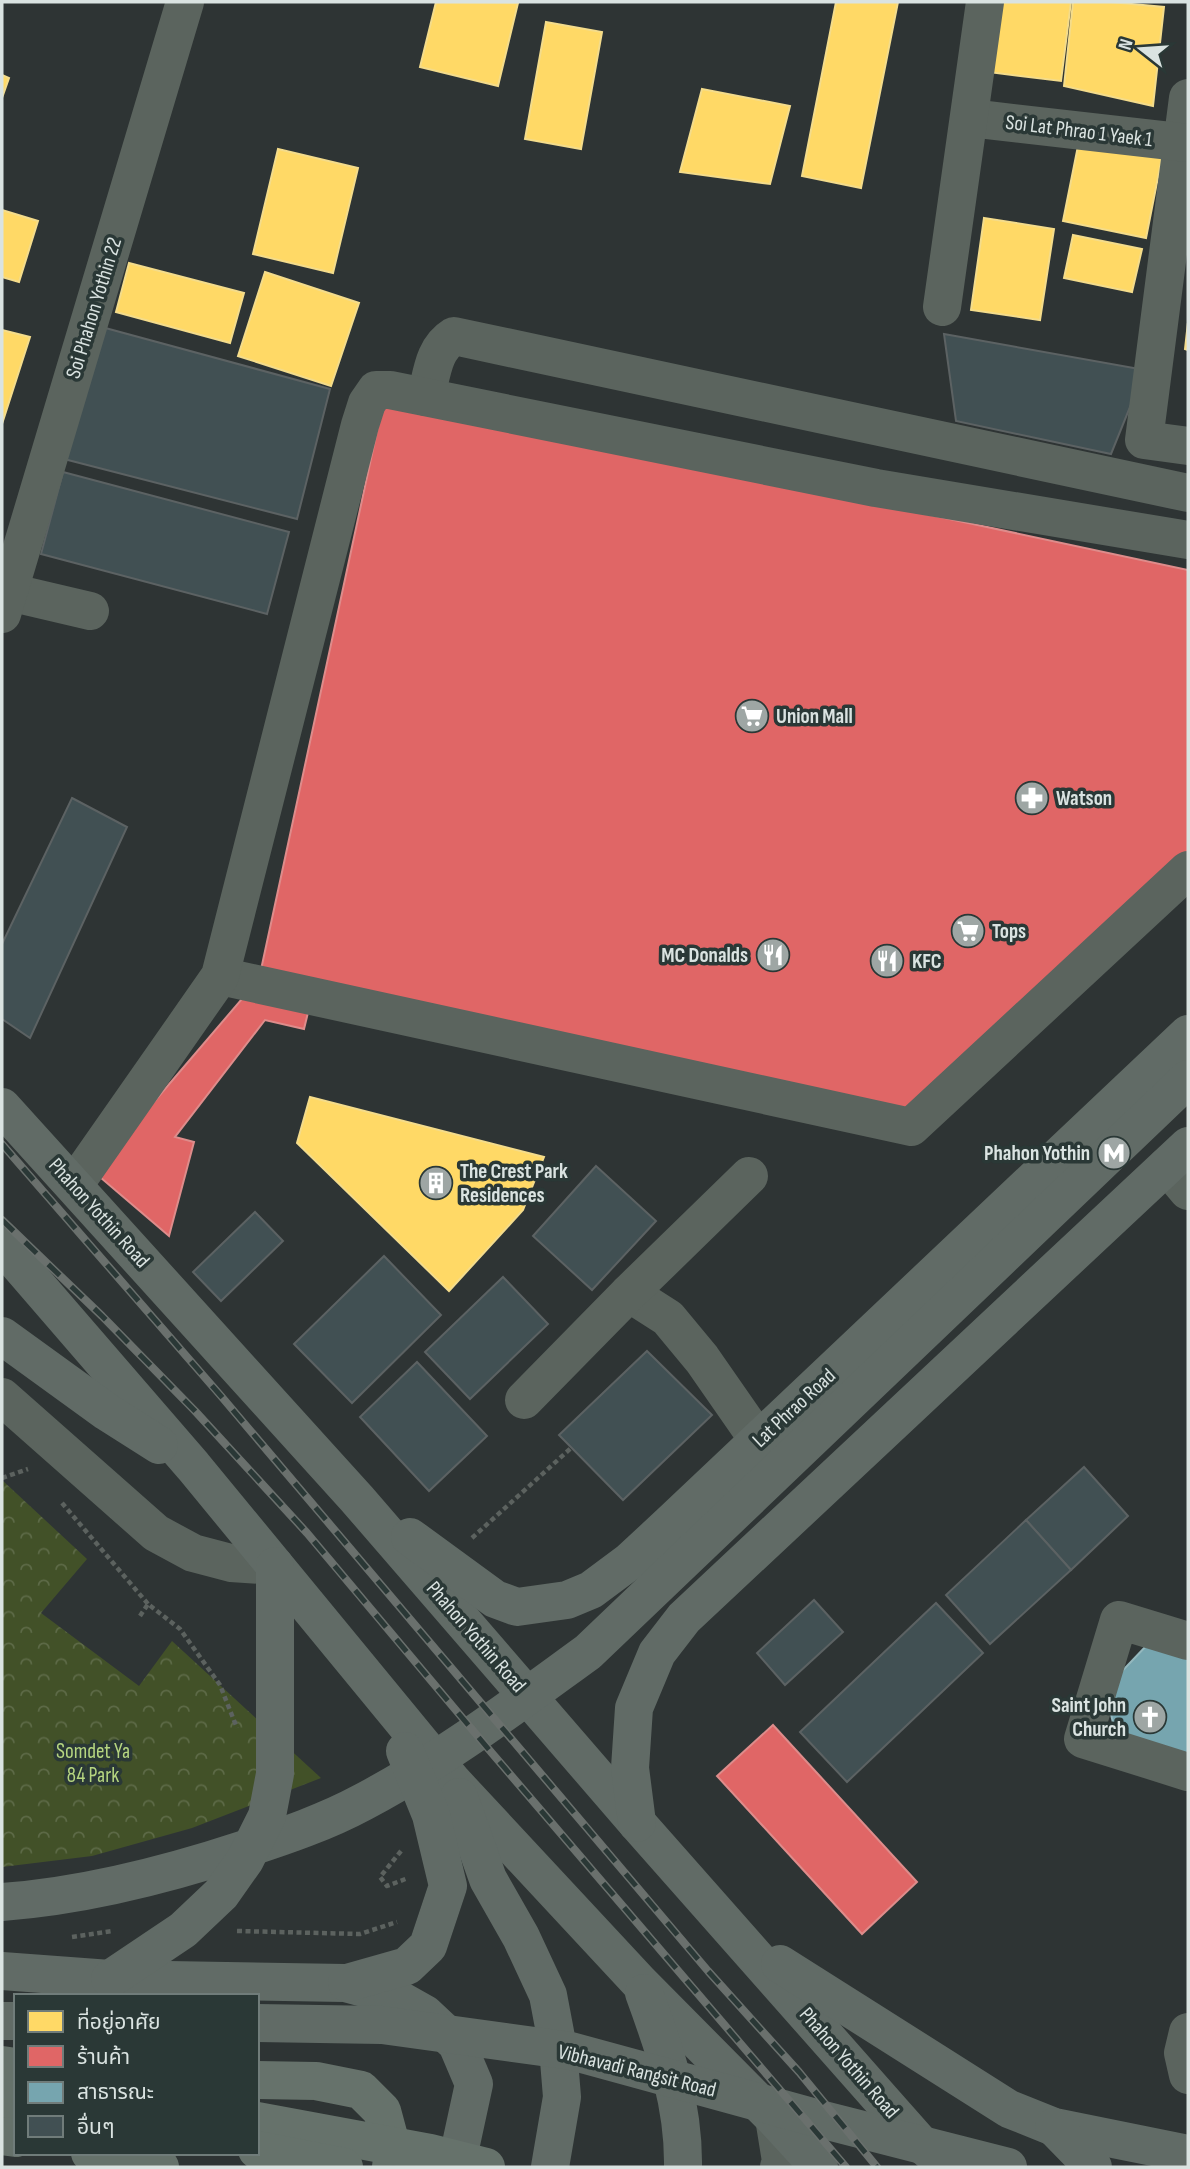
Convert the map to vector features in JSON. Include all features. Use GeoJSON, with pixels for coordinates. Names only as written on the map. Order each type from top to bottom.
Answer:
{"type":"FeatureCollection","features":[{"type":"Feature","properties":{"kind":"highway"},"geometry":{"type":"LineString","coordinates":[[259,2080],[316,2081],[361,2090],[382,2111],[393,2152],[391,2167]]}},
{"type":"Feature","properties":{"kind":"highway"},"geometry":{"type":"LineString","coordinates":[[259,2121],[430,2153],[486,2167]]}},
{"type":"Feature","properties":{"kind":"highway"},"geometry":{"type":"LineString","coordinates":[[259,2150],[344,2167]]}},
{"type":"Feature","properties":{"kind":"highway"},"geometry":{"type":"LineString","coordinates":[[100,2155],[160,2167]]}},
{"type":"Feature","properties":{"kind":"main road","name":"Lat Phrao Road"},"geometry":{"type":"LineString","coordinates":[[357,1499],[495,1600],[517,1607],[567,1600],[591,1590],[630,1560],[759,1441],[1188,1034]]}},
{"type":"Feature","properties":{"kind":"main road"},"geometry":{"type":"LineString","coordinates":[[2,1902],[46,1898],[154,1877],[298,1832],[362,1803],[486,1726],[588,1652],[1188,1079]]}},
{"type":"Feature","properties":{"kind":"main road","name":"Phahon Yothin Road"},"geometry":{"type":"LineString","coordinates":[[2,1107],[357,1499],[637,1823],[918,2141],[948,2167]]}},
{"type":"Feature","properties":{"kind":"main road"},"geometry":{"type":"LineString","coordinates":[[637,1823],[630,1768],[634,1708],[657,1653],[684,1618],[1181,1168]]}},
{"type":"Feature","properties":{"kind":"main road"},"geometry":{"type":"LineString","coordinates":[[2,1245],[193,1466],[453,1782],[640,1983],[819,2167]]}},
{"type":"Feature","properties":{"kind":"main road"},"geometry":{"type":"LineString","coordinates":[[2,1336],[107,1412],[193,1466]]}},
{"type":"Feature","properties":{"kind":"main road"},"geometry":{"type":"LineString","coordinates":[[673,1521],[667,1552],[676,1571],[694,1582],[722,1583]]}},
{"type":"Feature","properties":{"kind":"main road"},"geometry":{"type":"LineString","coordinates":[[110,1979],[183,1930],[221,1894],[245,1860],[267,1816],[275,1774],[276,1751],[275,1566]]}},
{"type":"Feature","properties":{"kind":"main road"},"geometry":{"type":"LineString","coordinates":[[345,1983],[407,1966],[428,1946],[448,1886],[432,1815],[385,1701]]}},
{"type":"Feature","properties":{"kind":"main road"},"geometry":{"type":"LineString","coordinates":[[453,1782],[488,1879],[521,1937],[548,1995],[558,2048],[562,2097],[550,2167]]}},
{"type":"Feature","properties":{"kind":"main road"},"geometry":{"type":"LineString","coordinates":[[741,1939],[1009,2109],[1054,2127],[1186,2153]]}},
{"type":"Feature","properties":{"kind":"main road"},"geometry":{"type":"LineString","coordinates":[[2,1971],[110,1979],[345,1983],[393,1996],[425,2014],[457,2044],[474,2084],[456,2167]]}},
{"type":"Feature","properties":{"kind":"main road"},"geometry":{"type":"LineString","coordinates":[[640,1983],[667,2057],[678,2103],[683,2167]]}},
{"type":"Feature","properties":{"kind":"main road","name":"Vibhavadi Rangsit Road"},"geometry":{"type":"LineString","coordinates":[[259,2023],[382,2025],[571,2051],[1008,2167]]}},
{"type":"Feature","properties":{"kind":"main road"},"geometry":{"type":"LineString","coordinates":[[1054,2127],[1093,2167]]}},
{"type":"Feature","properties":{"kind":"main road"},"geometry":{"type":"LineString","coordinates":[[1121,2167],[1150,2155],[1186,2153]]}},
{"type":"Feature","properties":{"kind":"street","name":"Soi Phahon Yothin 22"},"geometry":{"type":"LineString","coordinates":[[5,603],[185,2]]}},
{"type":"Feature","properties":{"kind":"street"},"geometry":{"type":"LineString","coordinates":[[942,307],[985,2]]}},
{"type":"Feature","properties":{"kind":"street"},"geometry":{"type":"LineString","coordinates":[[1188,98],[1185,143],[1144,440],[1188,446]]}},
{"type":"Feature","properties":{"kind":"street","name":"Soi Lat Phrao 1 Yaek 1"},"geometry":{"type":"LineString","coordinates":[[970,118],[1185,143]]}},
{"type":"Feature","properties":{"kind":"street"},"geometry":{"type":"LineString","coordinates":[[426,397],[435,358],[442,343],[454,335],[1188,493]]}},
{"type":"Feature","properties":{"kind":"street"},"geometry":{"type":"LineString","coordinates":[[74,1185],[220,976],[367,403],[376,390],[426,397],[877,488],[1188,540]]}},
{"type":"Feature","properties":{"kind":"street"},"geometry":{"type":"LineString","coordinates":[[5,603],[90,611]]}},
{"type":"Feature","properties":{"kind":"street"},"geometry":{"type":"LineString","coordinates":[[220,976],[911,1127],[1188,870]]}},
{"type":"Feature","properties":{"kind":"street"},"geometry":{"type":"LineString","coordinates":[[524,1400],[749,1176]]}},
{"type":"Feature","properties":{"kind":"street"},"geometry":{"type":"LineString","coordinates":[[629,1293],[668,1318],[702,1359],[759,1441]]}},
{"type":"Feature","properties":{"kind":"street"},"geometry":{"type":"LineString","coordinates":[[2,1397],[156,1533],[193,1553],[231,1563],[275,1566]]}},
{"type":"Feature","properties":{"kind":"street"},"geometry":{"type":"LineString","coordinates":[[1188,1642],[1119,1620],[1083,1739],[1188,1772]]}},
{"type":"Feature","properties":{"kind":"street"},"geometry":{"type":"LineString","coordinates":[[1188,2032],[1183,2053],[1188,2075]]}},
{"type":"Feature","properties":{"kind":"street"},"geometry":{"type":"LineString","coordinates":[[774,2118],[781,2161],[779,2167]]}},
{"type":"Feature","properties":{"kind":"path"},"geometry":{"type":"LineString","coordinates":[[2,1478],[32,1467]]}},
{"type":"Feature","properties":{"kind":"path"},"geometry":{"type":"LineString","coordinates":[[59,1499],[148,1604],[180,1629],[220,1685],[240,1737]]}},
{"type":"Feature","properties":{"kind":"path"},"geometry":{"type":"LineString","coordinates":[[140,1616],[148,1604]]}},
{"type":"Feature","properties":{"kind":"path"},"geometry":{"type":"LineString","coordinates":[[403,1849],[380,1877],[387,1886],[409,1878],[411,1885]]}},
{"type":"Feature","properties":{"kind":"path"},"geometry":{"type":"LineString","coordinates":[[183,1930],[360,1934],[396,1923],[402,1913]]}},
{"type":"Feature","properties":{"kind":"path"},"geometry":{"type":"LineString","coordinates":[[62,1938],[115,1931]]}},
{"type":"Feature","properties":{"kind":"green space","name":"Somdet Ya 84 Park"},"geometry":{"type":"Polygon","coordinates":[[[2,1480],[87,1559],[41,1613],[139,1686],[172,1641],[321,1778],[192,1828],[92,1856],[2,1867],[2,1480]]]}},
{"type":"Feature","properties":{"kind":"building: ที่อยู่อาศัย"},"geometry":{"type":"Polygon","coordinates":[[[436,2],[518,3],[498,86],[420,67],[436,2]]]}},
{"type":"Feature","properties":{"kind":"building: ที่อยู่อาศัย"},"geometry":{"type":"Polygon","coordinates":[[[836,2],[898,2],[861,188],[802,176],[836,2]]]}},
{"type":"Feature","properties":{"kind":"building: ที่อยู่อาศัย"},"geometry":{"type":"Polygon","coordinates":[[[996,2],[1071,2],[1061,81],[988,72],[996,2]]]}},
{"type":"Feature","properties":{"kind":"building: ที่อยู่อาศัย"},"geometry":{"type":"Polygon","coordinates":[[[1073,2],[1164,7],[1153,106],[1064,86],[1073,2]]]}},
{"type":"Feature","properties":{"kind":"building: ที่อยู่อาศัย"},"geometry":{"type":"Polygon","coordinates":[[[546,22],[602,32],[581,149],[525,139],[546,22]]]}},
{"type":"Feature","properties":{"kind":"building: ที่อยู่อาศัย"},"geometry":{"type":"Polygon","coordinates":[[[2,75],[9,78],[2,98],[2,75]]]}},
{"type":"Feature","properties":{"kind":"building: ที่อยู่อาศัย"},"geometry":{"type":"Polygon","coordinates":[[[702,89],[790,106],[770,184],[680,172],[702,89]]]}},
{"type":"Feature","properties":{"kind":"building: ที่อยู่อาศัย"},"geometry":{"type":"Polygon","coordinates":[[[1080,136],[1163,152],[1146,238],[1063,221],[1080,136]]]}},
{"type":"Feature","properties":{"kind":"building: ที่อยู่อาศัย"},"geometry":{"type":"Polygon","coordinates":[[[278,149],[358,168],[333,273],[253,254],[278,149]]]}},
{"type":"Feature","properties":{"kind":"building: ที่อยู่อาศัย"},"geometry":{"type":"Polygon","coordinates":[[[2,210],[38,221],[19,282],[2,277],[2,210]]]}},
{"type":"Feature","properties":{"kind":"building: ที่อยู่อาศัย"},"geometry":{"type":"Polygon","coordinates":[[[984,218],[1054,229],[1040,320],[971,310],[984,218]]]}},
{"type":"Feature","properties":{"kind":"building: ที่อยู่อาศัย"},"geometry":{"type":"Polygon","coordinates":[[[1073,235],[1142,249],[1132,292],[1064,278],[1073,235]]]}},
{"type":"Feature","properties":{"kind":"building: ที่อยู่อาศัย"},"geometry":{"type":"Polygon","coordinates":[[[129,263],[244,293],[230,343],[116,312],[129,263]]]}},
{"type":"Feature","properties":{"kind":"building: ที่อยู่อาศัย"},"geometry":{"type":"Polygon","coordinates":[[[265,272],[359,303],[331,386],[238,356],[265,272]]]}},
{"type":"Feature","properties":{"kind":"building: ที่อยู่อาศัย"},"geometry":{"type":"Polygon","coordinates":[[[1188,322],[1188,350],[1185,349],[1188,322]]]}},
{"type":"Feature","properties":{"kind":"building: ที่อยู่อาศัย"},"geometry":{"type":"Polygon","coordinates":[[[2,330],[30,337],[2,424],[2,330]]]}},
{"type":"Feature","properties":{"kind":"building: ที่อยู่อาศัย","name":"The Crest Park Residences"},"geometry":{"type":"Polygon","coordinates":[[[310,1097],[544,1157],[523,1210],[449,1291],[297,1143],[310,1097]]]}},
{"type":"Feature","properties":{"kind":"building: ร้านค้า","name":"Union Mall"},"geometry":{"type":"Polygon","coordinates":[[[384,398],[1188,570],[1188,861],[908,1118],[259,979],[384,398]]]}},
{"type":"Feature","properties":{"kind":"building: ร้านค้า"},"geometry":{"type":"Polygon","coordinates":[[[259,979],[313,992],[304,1029],[265,1020],[175,1137],[194,1142],[169,1236],[94,1172],[259,979]]]}},
{"type":"Feature","properties":{"kind":"building: ร้านค้า"},"geometry":{"type":"Polygon","coordinates":[[[773,1725],[917,1882],[862,1934],[717,1776],[773,1725]]]}},
{"type":"Feature","properties":{"kind":"building: สาธารณะ","name":"Saint John Church"},"geometry":{"type":"Polygon","coordinates":[[[1149,1643],[1188,1654],[1188,1765],[1118,1744],[1105,1689],[1149,1643]]]}},
{"type":"Feature","properties":{"kind":"building: อื่นๆ"},"geometry":{"type":"Polygon","coordinates":[[[98,326],[330,389],[297,519],[64,459],[98,326]]]}},
{"type":"Feature","properties":{"kind":"building: อื่นๆ"},"geometry":{"type":"Polygon","coordinates":[[[944,334],[1145,370],[1111,454],[956,421],[944,334]]]}},
{"type":"Feature","properties":{"kind":"building: อื่นๆ"},"geometry":{"type":"Polygon","coordinates":[[[63,472],[289,532],[267,614],[41,554],[63,472]]]}},
{"type":"Feature","properties":{"kind":"building: อื่นๆ"},"geometry":{"type":"Polygon","coordinates":[[[72,798],[127,827],[30,1038],[2,1019],[2,944],[72,798]]]}},
{"type":"Feature","properties":{"kind":"building: อื่นๆ"},"geometry":{"type":"Polygon","coordinates":[[[596,1166],[656,1221],[592,1290],[533,1236],[596,1166]]]}},
{"type":"Feature","properties":{"kind":"building: อื่นๆ"},"geometry":{"type":"Polygon","coordinates":[[[255,1212],[283,1241],[221,1301],[193,1272],[255,1212]]]}},
{"type":"Feature","properties":{"kind":"building: อื่นๆ"},"geometry":{"type":"Polygon","coordinates":[[[384,1256],[441,1315],[352,1403],[294,1344],[384,1256]]]}},
{"type":"Feature","properties":{"kind":"building: อื่นๆ"},"geometry":{"type":"Polygon","coordinates":[[[503,1277],[548,1324],[470,1399],[425,1352],[503,1277]]]}},
{"type":"Feature","properties":{"kind":"building: อื่นๆ"},"geometry":{"type":"Polygon","coordinates":[[[647,1351],[712,1415],[623,1500],[559,1435],[647,1351]]]}},
{"type":"Feature","properties":{"kind":"building: อื่นๆ"},"geometry":{"type":"Polygon","coordinates":[[[417,1362],[487,1436],[429,1491],[360,1417],[417,1362]]]}},
{"type":"Feature","properties":{"kind":"building: อื่นๆ"},"geometry":{"type":"Polygon","coordinates":[[[1084,1467],[1128,1516],[1071,1570],[1026,1520],[1084,1467]]]}},
{"type":"Feature","properties":{"kind":"building: อื่นๆ"},"geometry":{"type":"Polygon","coordinates":[[[1026,1520],[1071,1570],[990,1644],[946,1595],[1026,1520]]]}},
{"type":"Feature","properties":{"kind":"building: อื่นๆ"},"geometry":{"type":"Polygon","coordinates":[[[814,1600],[843,1632],[785,1685],[757,1653],[814,1600]]]}},
{"type":"Feature","properties":{"kind":"building: อื่นๆ"},"geometry":{"type":"Polygon","coordinates":[[[936,1603],[983,1653],[847,1782],[800,1732],[936,1603]]]}},
{"type":"Feature","properties":{"kind":"railway"},"geometry":{"type":"LineString","coordinates":[[2,1144],[221,1396],[708,1971],[799,2072],[877,2167]]}},
{"type":"Feature","properties":{"kind":"railway"},"geometry":{"type":"LineString","coordinates":[[2,1220],[102,1316],[195,1411],[307,1533],[846,2167]]}},
{"type":"Feature","properties":{"kind":"place","name":"Union Mall"},"geometry":{"type":"Point","coordinates":[752,716]}},
{"type":"Feature","properties":{"kind":"place","name":"Watson"},"geometry":{"type":"Point","coordinates":[1032,798]}},
{"type":"Feature","properties":{"kind":"place","name":"Tops"},"geometry":{"type":"Point","coordinates":[968,931]}},
{"type":"Feature","properties":{"kind":"place","name":"MC Donalds"},"geometry":{"type":"Point","coordinates":[773,955]}},
{"type":"Feature","properties":{"kind":"place","name":"KFC"},"geometry":{"type":"Point","coordinates":[887,961]}},
{"type":"Feature","properties":{"kind":"place","name":"Phahon Yothin"},"geometry":{"type":"Point","coordinates":[1114,1153]}},
{"type":"Feature","properties":{"kind":"place","name":"The Crest Park Residences"},"geometry":{"type":"Point","coordinates":[436,1183]}},
{"type":"Feature","properties":{"kind":"place","name":"Saint John Church"},"geometry":{"type":"Point","coordinates":[1150,1717]}}]}
